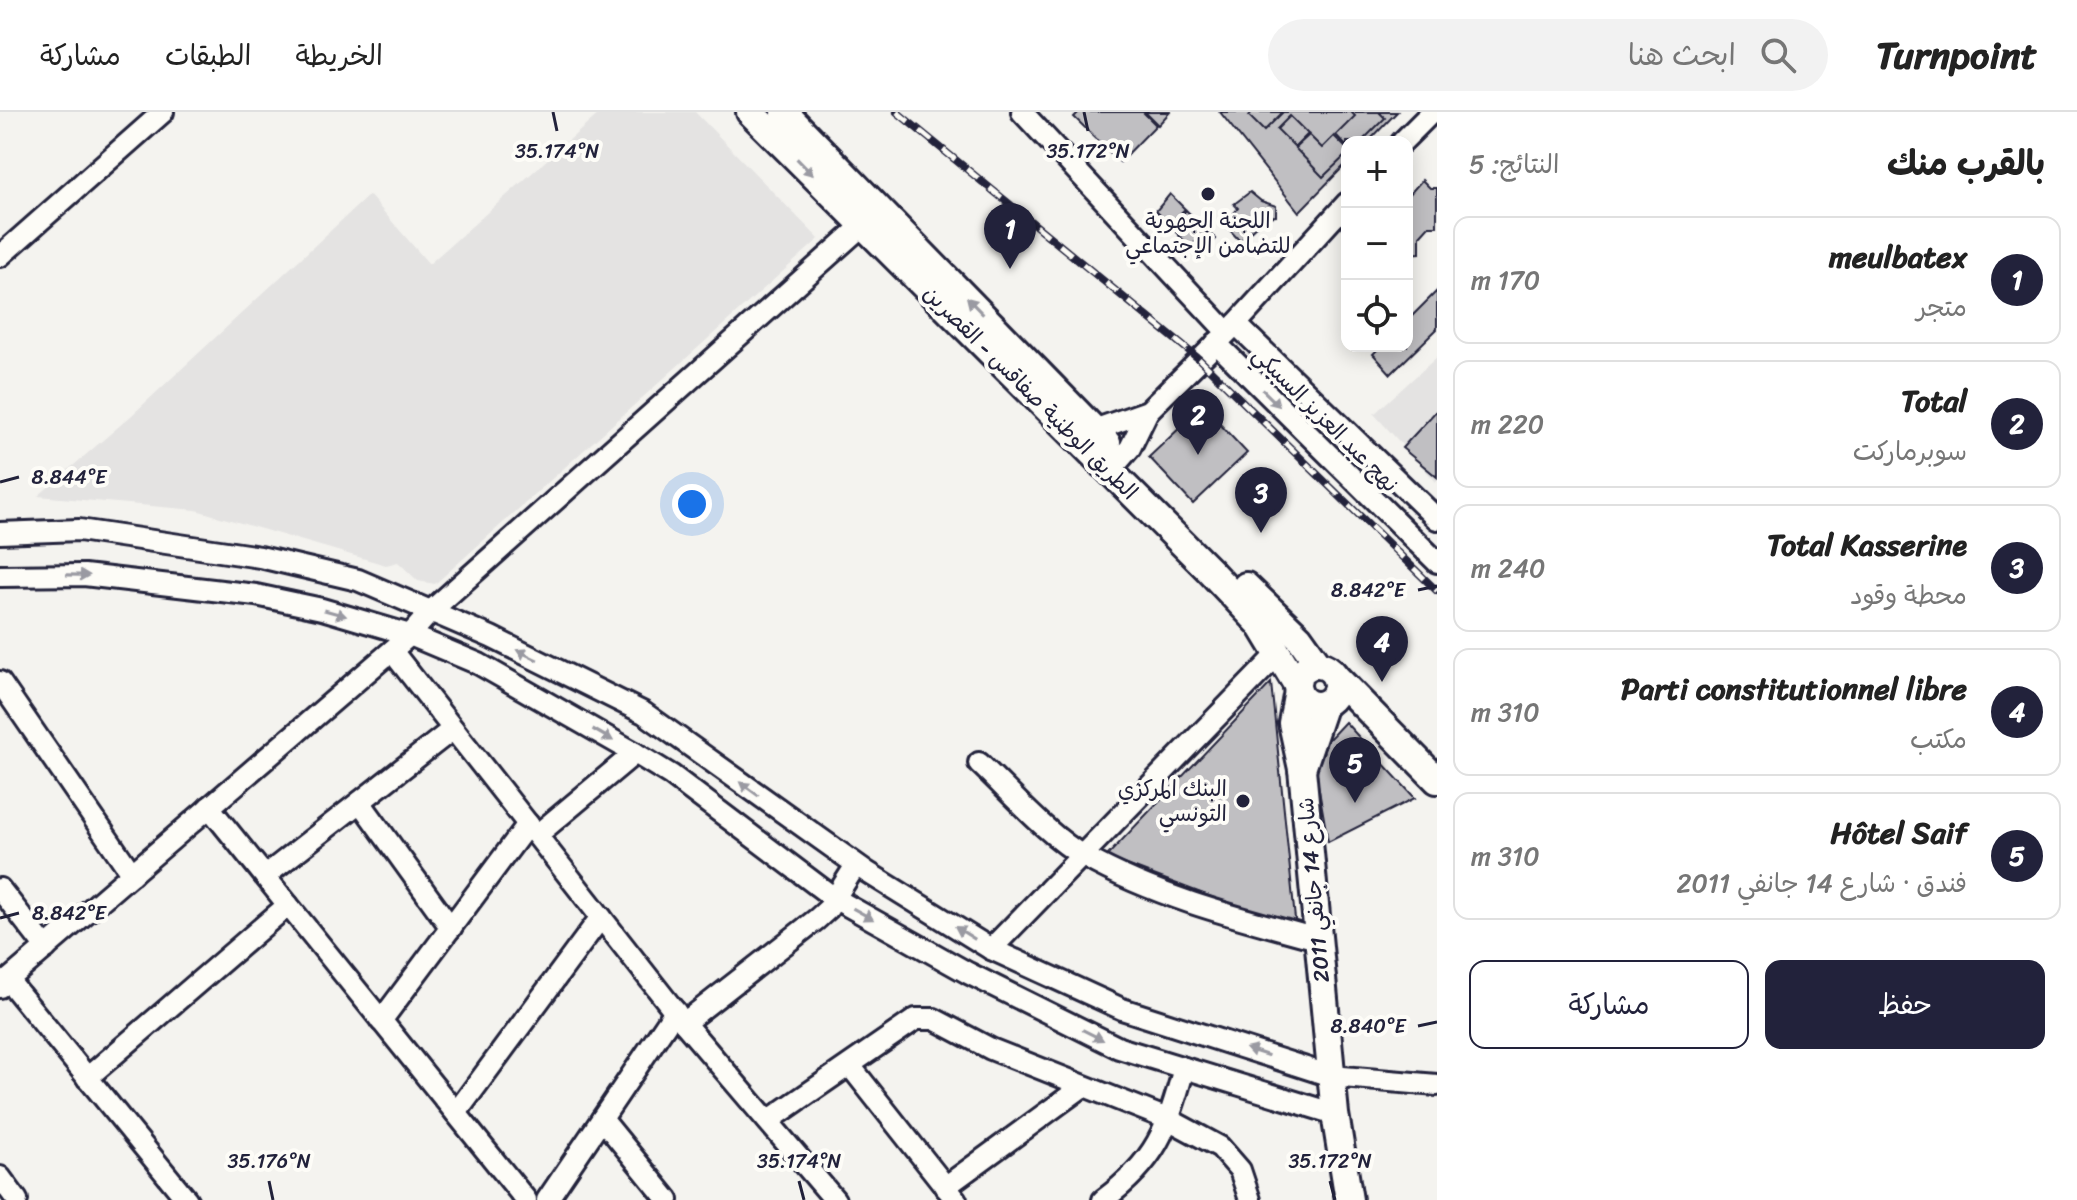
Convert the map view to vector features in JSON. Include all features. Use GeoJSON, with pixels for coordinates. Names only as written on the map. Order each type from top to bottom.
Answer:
{"type":"FeatureCollection","features":[{"type":"Feature","properties":{"kind":"main road","name":"الطريق الوطنية صفاقس - القصرين"},"geometry":{"type":"LineString","coordinates":[[750,112],[870,219],[1116,465],[1260,624],[1297,688]]}},
{"type":"Feature","properties":{"kind":"main road","name":"الطريق الوطنية صفاقس - القصرين"},"geometry":{"type":"LineString","coordinates":[[784,112],[870,219]]}},
{"type":"Feature","properties":{"kind":"main road","name":"الطريق الوطنية صفاقس - القصرين"},"geometry":{"type":"LineString","coordinates":[[1116,465],[1299,637],[1327,687]]}},
{"type":"Feature","properties":{"kind":"main road"},"geometry":{"type":"LineString","coordinates":[[1297,688],[1305,702],[1327,687],[1377,720],[1437,780]]}},
{"type":"Feature","properties":{"kind":"main road","name":"شارع 14 جانفي 2011"},"geometry":{"type":"LineString","coordinates":[[1302,769],[1327,687]]}},
{"type":"Feature","properties":{"kind":"main road","name":"شارع 14 جانفي 2011"},"geometry":{"type":"LineString","coordinates":[[1297,688],[1292,723],[1302,769],[1335,1114],[1349,1200]]}},
{"type":"Feature","properties":{"kind":"street"},"geometry":{"type":"LineString","coordinates":[[0,256],[163,112]]}},
{"type":"Feature","properties":{"kind":"street","name":"نهج عبد العزيز السبيكي"},"geometry":{"type":"LineString","coordinates":[[1022,112],[1437,562]]}},
{"type":"Feature","properties":{"kind":"street"},"geometry":{"type":"LineString","coordinates":[[1408,136],[1432,112]]}},
{"type":"Feature","properties":{"kind":"street"},"geometry":{"type":"LineString","coordinates":[[1116,465],[1148,411],[1226,333],[1342,208]]}},
{"type":"Feature","properties":{"kind":"street"},"geometry":{"type":"LineString","coordinates":[[187,1200],[87,1078],[4,984],[392,651],[432,610],[870,219]]}},
{"type":"Feature","properties":{"kind":"street","name":"نهج عبد العزيز السبيكي"},"geometry":{"type":"LineString","coordinates":[[1226,333],[1437,519]]}},
{"type":"Feature","properties":{"kind":"street"},"geometry":{"type":"LineString","coordinates":[[1088,436],[1148,411]]}},
{"type":"Feature","properties":{"kind":"street"},"geometry":{"type":"LineString","coordinates":[[0,533],[79,530],[260,557],[358,580],[432,610],[644,713],[856,865],[991,949],[1122,1009],[1331,1076],[1437,1085]]}},
{"type":"Feature","properties":{"kind":"street"},"geometry":{"type":"LineString","coordinates":[[0,576],[84,575],[197,587],[322,609],[410,635],[479,664],[635,753],[671,775],[834,898],[968,973],[1119,1048],[1335,1114]]}},
{"type":"Feature","properties":{"kind":"street"},"geometry":{"type":"LineString","coordinates":[[392,651],[680,1017],[835,1200]]}},
{"type":"Feature","properties":{"kind":"street"},"geometry":{"type":"LineString","coordinates":[[991,949],[1278,654]]}},
{"type":"Feature","properties":{"kind":"street"},"geometry":{"type":"LineString","coordinates":[[0,682],[132,874]]}},
{"type":"Feature","properties":{"kind":"street"},"geometry":{"type":"LineString","coordinates":[[265,876],[453,729]]}},
{"type":"Feature","properties":{"kind":"street"},"geometry":{"type":"LineString","coordinates":[[381,1021],[451,928],[533,830],[635,753]]}},
{"type":"Feature","properties":{"kind":"street"},"geometry":{"type":"LineString","coordinates":[[979,763],[1082,856],[1143,884],[1228,914],[1317,939]]}},
{"type":"Feature","properties":{"kind":"street"},"geometry":{"type":"LineString","coordinates":[[360,802],[451,928]]}},
{"type":"Feature","properties":{"kind":"street"},"geometry":{"type":"LineString","coordinates":[[209,807],[526,1200]]}},
{"type":"Feature","properties":{"kind":"street"},"geometry":{"type":"LineString","coordinates":[[547,1200],[602,1119],[680,1017],[817,919],[856,865]]}},
{"type":"Feature","properties":{"kind":"street"},"geometry":{"type":"LineString","coordinates":[[0,889],[46,948]]}},
{"type":"Feature","properties":{"kind":"street"},"geometry":{"type":"LineString","coordinates":[[87,1078],[288,905]]}},
{"type":"Feature","properties":{"kind":"street"},"geometry":{"type":"LineString","coordinates":[[456,1113],[601,917]]}},
{"type":"Feature","properties":{"kind":"street"},"geometry":{"type":"LineString","coordinates":[[768,1121],[851,1067],[916,1019],[929,1017],[991,1049],[1170,1120],[1229,1154],[1240,1170],[1250,1200]]}},
{"type":"Feature","properties":{"kind":"street"},"geometry":{"type":"LineString","coordinates":[[851,1067],[950,1194],[1082,1087]]}},
{"type":"Feature","properties":{"kind":"street"},"geometry":{"type":"LineString","coordinates":[[1107,1199],[1153,1154],[1170,1120],[1184,1068]]}},
{"type":"Feature","properties":{"kind":"street"},"geometry":{"type":"LineString","coordinates":[[602,1119],[668,1200]]}},
{"type":"Feature","properties":{"kind":"street"},"geometry":{"type":"LineString","coordinates":[[0,1177],[17,1200]]}},
{"type":"Feature","properties":{"kind":"shaded area"},"geometry":{"type":"Polygon","coordinates":[[[601,112],[695,112],[819,239],[435,584],[418,581],[398,562],[386,565],[196,510],[38,496],[132,415],[369,195],[429,264],[601,112]]]}},
{"type":"Feature","properties":{"kind":"shaded area"},"geometry":{"type":"Polygon","coordinates":[[[1437,357],[1437,481],[1436,482],[1374,414],[1437,357]]]}},
{"type":"Feature","properties":{"kind":"building"},"geometry":{"type":"Polygon","coordinates":[[[1079,112],[1143,112],[1156,125],[1120,162],[1074,117],[1079,112]]]}},
{"type":"Feature","properties":{"kind":"building"},"geometry":{"type":"Polygon","coordinates":[[[1145,112],[1170,112],[1158,125],[1145,112]]]}},
{"type":"Feature","properties":{"kind":"building"},"geometry":{"type":"Polygon","coordinates":[[[1220,112],[1397,112],[1374,136],[1341,136],[1341,169],[1299,212],[1220,112]]]}},
{"type":"Feature","properties":{"kind":"building"},"geometry":{"type":"Polygon","coordinates":[[[1252,112],[1283,112],[1264,131],[1249,116],[1252,112]]]}},
{"type":"Feature","properties":{"kind":"building"},"geometry":{"type":"Polygon","coordinates":[[[1351,112],[1379,112],[1385,118],[1367,136],[1341,136],[1341,140],[1336,135],[1355,116],[1351,112]]]}},
{"type":"Feature","properties":{"kind":"building"},"geometry":{"type":"Polygon","coordinates":[[[1290,116],[1308,134],[1295,147],[1277,129],[1290,116]]]}},
{"type":"Feature","properties":{"kind":"building"},"geometry":{"type":"Polygon","coordinates":[[[1309,135],[1322,148],[1334,136],[1341,143],[1341,160],[1323,177],[1295,148],[1309,135]]]}},
{"type":"Feature","properties":{"kind":"building"},"geometry":{"type":"Polygon","coordinates":[[[1422,180],[1430,188],[1437,188],[1437,226],[1429,226],[1420,236],[1420,253],[1413,254],[1413,208],[1413,190],[1422,180]]]}},
{"type":"Feature","properties":{"kind":"building"},"geometry":{"type":"Polygon","coordinates":[[[1250,192],[1261,201],[1276,206],[1276,216],[1265,217],[1240,241],[1225,225],[1238,208],[1234,204],[1250,192]]]}},
{"type":"Feature","properties":{"kind":"building"},"geometry":{"type":"Polygon","coordinates":[[[1170,194],[1185,209],[1169,224],[1156,211],[1170,194]]]}},
{"type":"Feature","properties":{"kind":"building"},"geometry":{"type":"Polygon","coordinates":[[[1186,210],[1207,231],[1190,247],[1171,227],[1186,210]]]}},
{"type":"Feature","properties":{"kind":"building"},"geometry":{"type":"Polygon","coordinates":[[[1208,232],[1216,239],[1198,256],[1192,249],[1208,232]]]}},
{"type":"Feature","properties":{"kind":"building"},"geometry":{"type":"Polygon","coordinates":[[[1437,291],[1437,329],[1391,374],[1373,354],[1413,352],[1413,315],[1437,291]]]}},
{"type":"Feature","properties":{"kind":"building"},"geometry":{"type":"Polygon","coordinates":[[[1203,406],[1247,453],[1193,504],[1149,457],[1203,406]]]}},
{"type":"Feature","properties":{"kind":"building"},"geometry":{"type":"Polygon","coordinates":[[[1437,410],[1437,477],[1402,448],[1437,410]]]}},
{"type":"Feature","properties":{"kind":"building"},"geometry":{"type":"Polygon","coordinates":[[[1271,683],[1296,929],[1106,857],[1271,683]]]}},
{"type":"Feature","properties":{"kind":"building"},"geometry":{"type":"Polygon","coordinates":[[[1345,722],[1415,798],[1328,842],[1313,756],[1345,722]]]}},
{"type":"Feature","properties":{"kind":"railway"},"geometry":{"type":"LineString","coordinates":[[897,112],[1199,359],[1437,591]]}},
{"type":"Feature","properties":{"kind":"place","name":"اللجنة الجهوية للتضامن الإجتماعي"},"geometry":{"type":"Point","coordinates":[1208,194]}},
{"type":"Feature","properties":{"kind":"place","name":"meulbatex"},"geometry":{"type":"Point","coordinates":[1010,269]}},
{"type":"Feature","properties":{"kind":"place","name":"Total"},"geometry":{"type":"Point","coordinates":[1198,455]}},
{"type":"Feature","properties":{"kind":"place","name":"Total Kasserine"},"geometry":{"type":"Point","coordinates":[1261,533]}},
{"type":"Feature","properties":{"kind":"place","name":"Parti constitutionnel libre"},"geometry":{"type":"Point","coordinates":[1382,682]}},
{"type":"Feature","properties":{"kind":"place","name":"البنك المركزي التونسي"},"geometry":{"type":"Point","coordinates":[1243,801]}},
{"type":"Feature","properties":{"kind":"place","name":"Hôtel Saif"},"geometry":{"type":"Point","coordinates":[1355,803]}}]}
